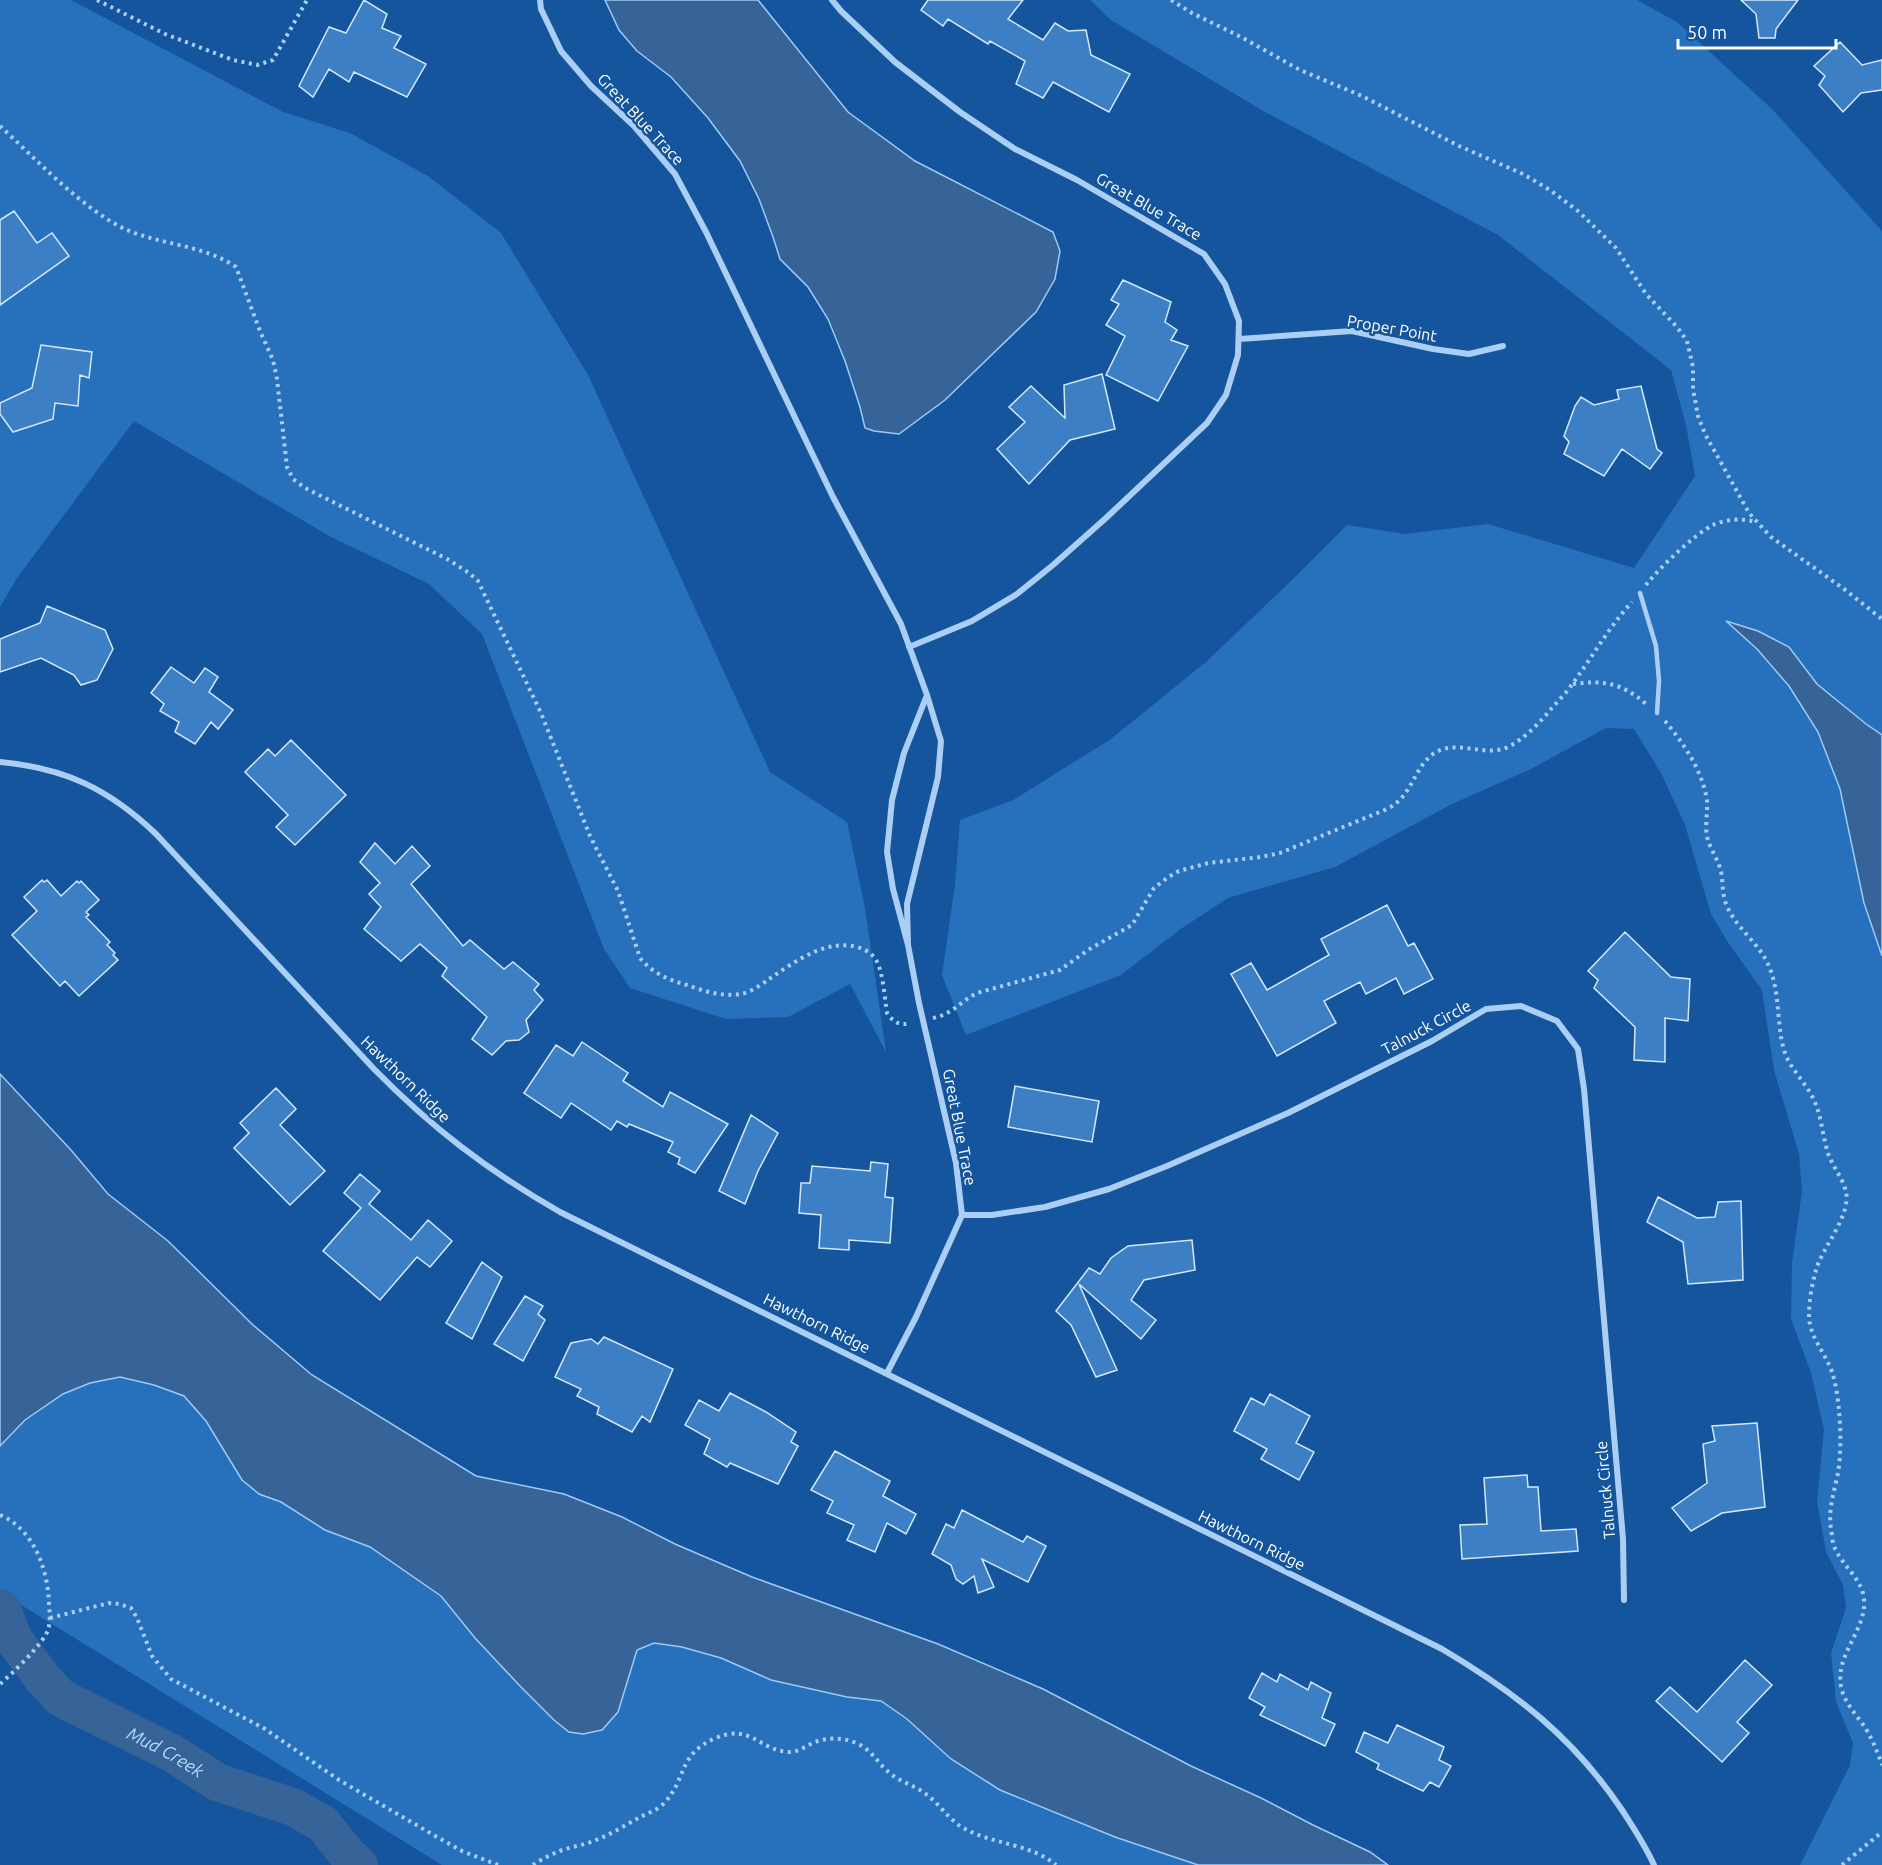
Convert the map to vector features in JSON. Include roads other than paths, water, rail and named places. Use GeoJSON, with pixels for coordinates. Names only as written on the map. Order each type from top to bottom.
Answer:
{"type":"FeatureCollection","features":[{"type":"Feature","properties":{"kind":"street","name":"Great Blue Trace"},"geometry":{"type":"LineString","coordinates":[[540,0],[541,9],[561,51],[591,86],[634,126],[675,174],[706,232],[833,497],[901,624],[941,741],[938,777],[907,904],[908,945]]}},
{"type":"Feature","properties":{"kind":"street","name":"Great Blue Trace"},"geometry":{"type":"LineString","coordinates":[[832,0],[895,62],[960,112],[1015,149],[1077,180],[1204,254],[1225,284],[1239,321],[1238,355],[1226,395],[1207,423],[1106,518],[1017,594],[972,621],[909,647]]}},
{"type":"Feature","properties":{"kind":"street","name":"Proper Point"},"geometry":{"type":"LineString","coordinates":[[1239,339],[1352,331],[1433,349],[1469,354],[1503,346]]}},
{"type":"Feature","properties":{"kind":"street","name":"Great Blue Trace"},"geometry":{"type":"LineString","coordinates":[[927,695],[904,753],[892,800],[887,852],[893,889],[908,945],[956,1163],[962,1215]]}},
{"type":"Feature","properties":{"kind":"street","name":"Hawthorn Ridge"},"geometry":{"type":"LineString","coordinates":[[0,762],[45,769],[91,785],[140,819],[405,1101],[447,1137],[494,1171],[560,1212],[1442,1649],[1481,1672],[1536,1713],[1583,1759],[1620,1808],[1654,1865]]}},
{"type":"Feature","properties":{"kind":"street","name":"Talnuck Circle"},"geometry":{"type":"LineString","coordinates":[[962,1215],[992,1215],[1045,1206],[1109,1189],[1288,1113],[1432,1041],[1486,1009],[1521,1006],[1557,1021],[1578,1049],[1584,1089],[1623,1539],[1624,1599]]}},
{"type":"Feature","properties":{"kind":"street"},"geometry":{"type":"LineString","coordinates":[[887,1373],[916,1317],[962,1215]]}},
{"type":"Feature","properties":{"kind":"lane"},"geometry":{"type":"LineString","coordinates":[[1640,593],[1656,646],[1659,681],[1657,713]]}},
{"type":"Feature","properties":{"kind":"waterway","name":"Mud Creek"},"geometry":{"type":"LineString","coordinates":[[0,1608],[13,1638],[43,1679],[61,1698],[172,1753],[217,1782],[293,1807],[323,1824],[359,1865]]}}]}
